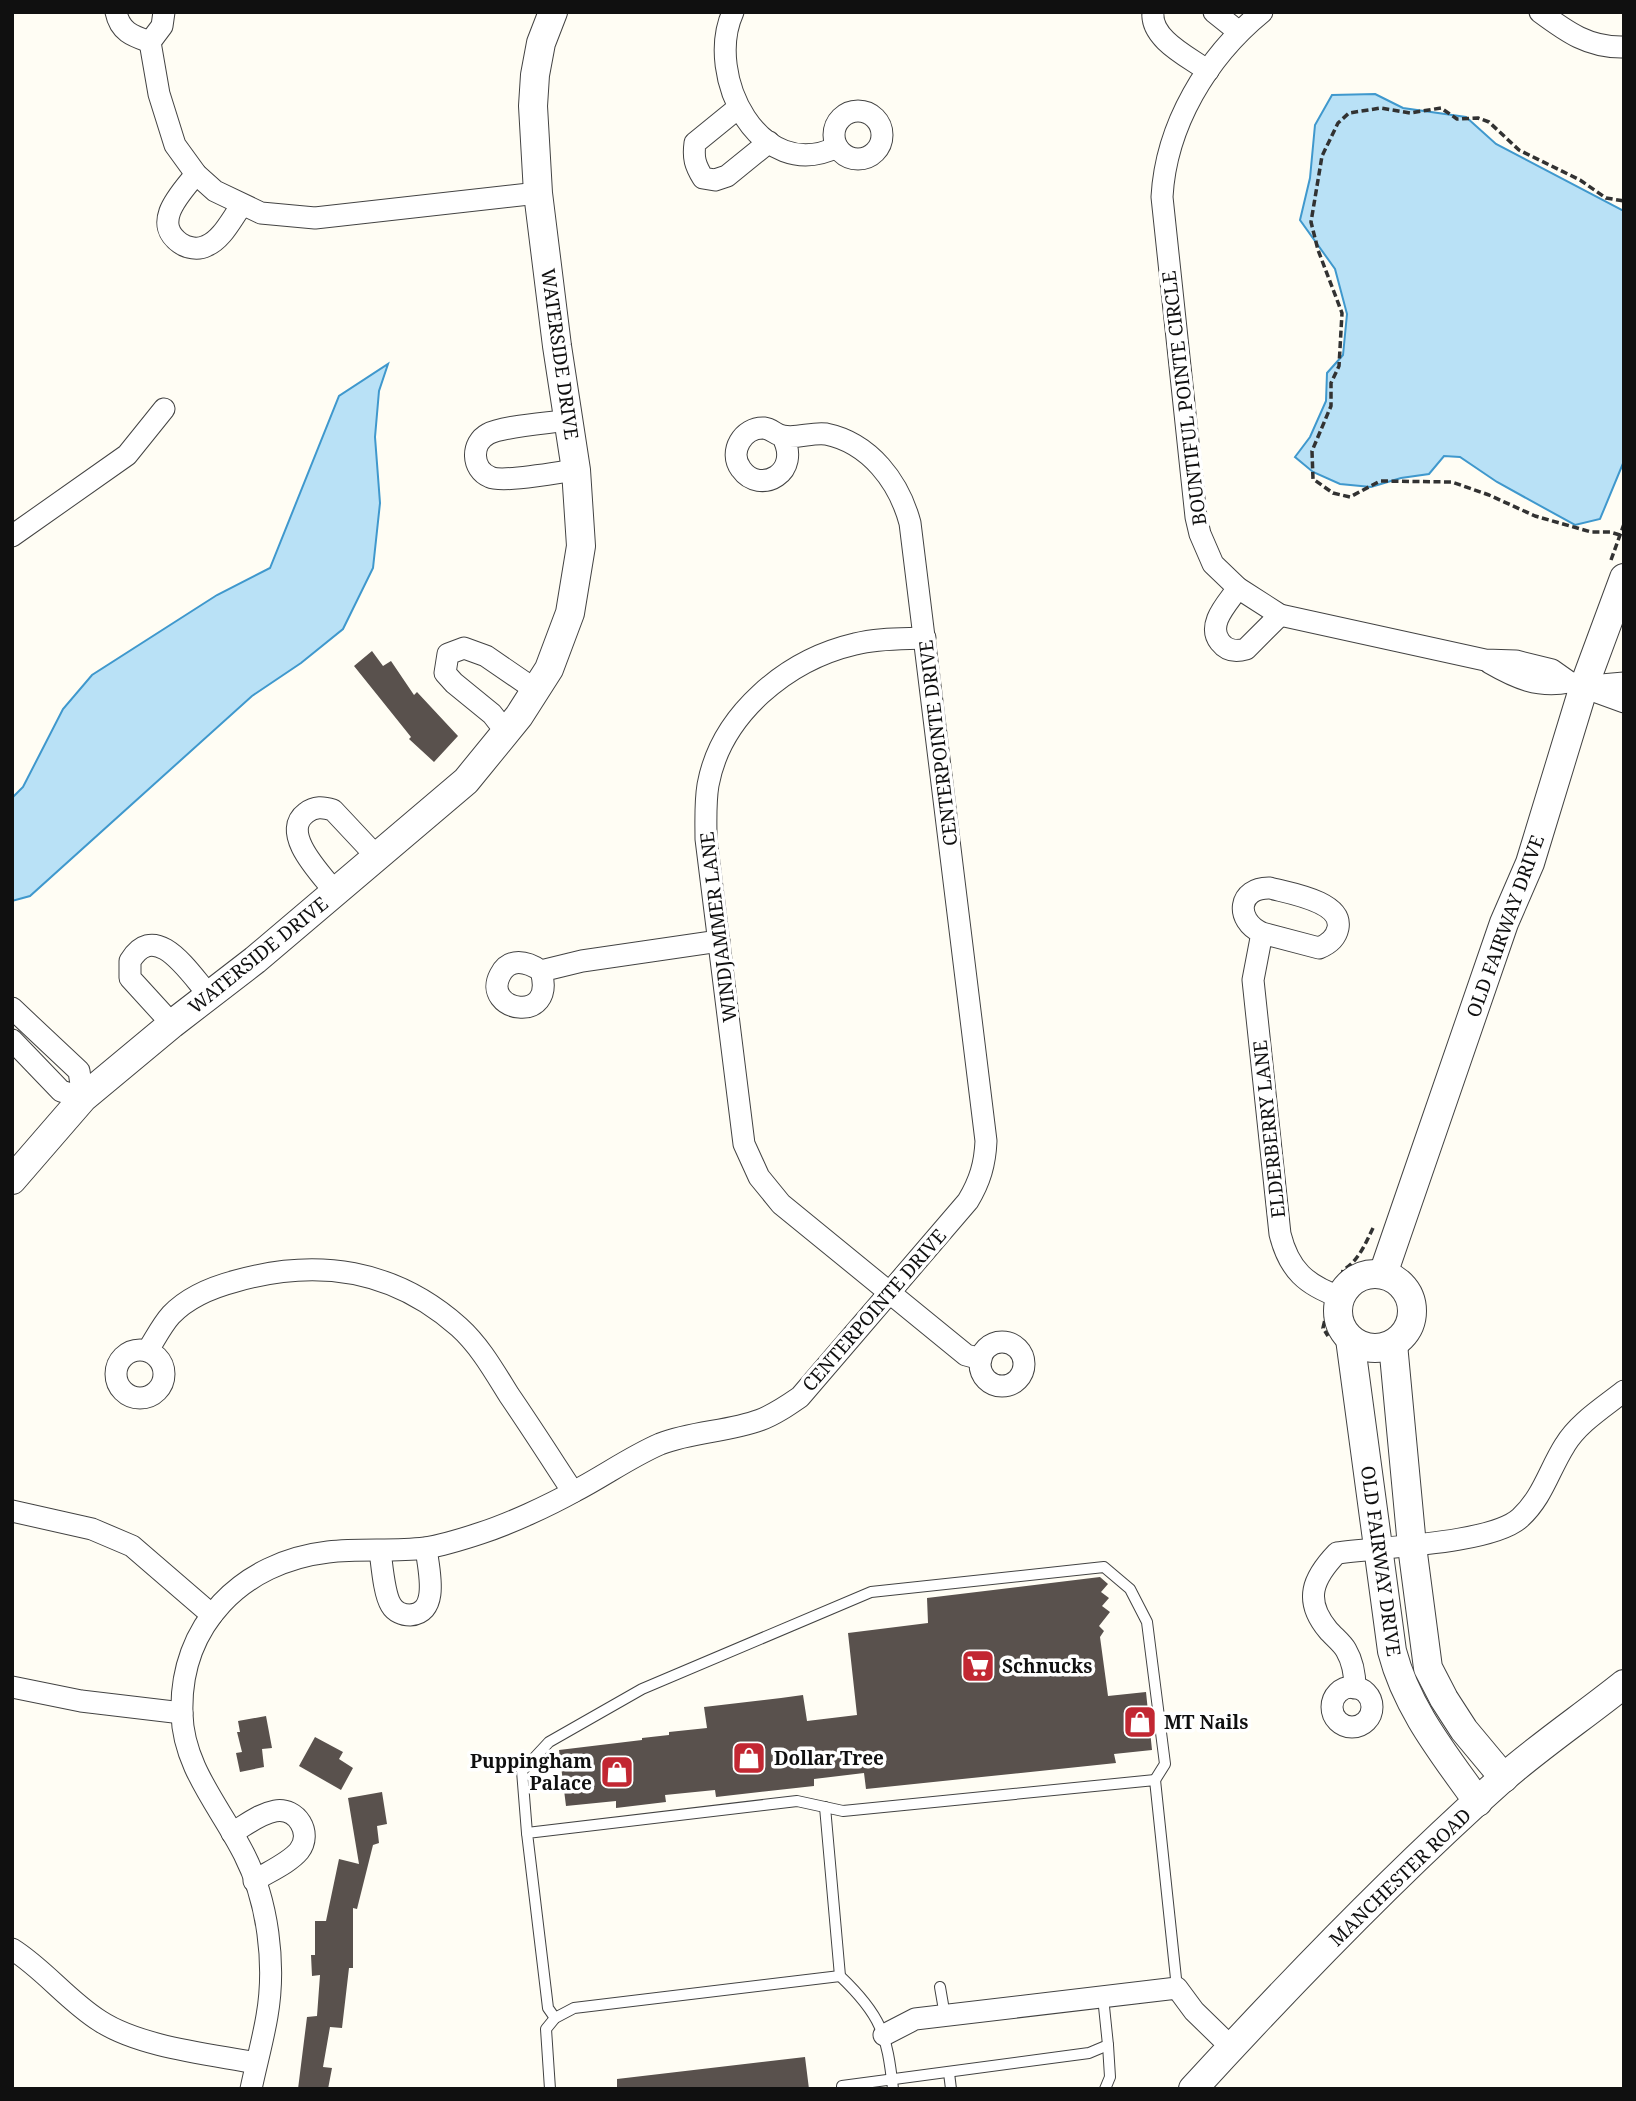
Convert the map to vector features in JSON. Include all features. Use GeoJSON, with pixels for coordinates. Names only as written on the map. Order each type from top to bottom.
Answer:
{"type":"FeatureCollection","features":[{"type":"Feature","properties":{"kind":"street"},"geometry":{"type":"LineString","coordinates":[[116,12],[120,26],[150,42]]}},
{"type":"Feature","properties":{"kind":"street"},"geometry":{"type":"LineString","coordinates":[[164,12],[162,26],[150,42],[164,114],[176,145],[196,174],[215,191],[242,205],[261,213],[315,218],[538,193]]}},
{"type":"Feature","properties":{"kind":"street","name":"WATERSIDE DRIVE"},"geometry":{"type":"LineString","coordinates":[[12,1180],[83,1098],[336,893],[466,781],[537,691],[549,669],[570,613],[581,545],[576,470],[538,193],[533,106],[541,43],[553,12]]}},
{"type":"Feature","properties":{"kind":"street"},"geometry":{"type":"LineString","coordinates":[[733,12],[727,33],[725,58],[728,79],[744,120],[769,142],[791,152],[822,154],[837,147]]}},
{"type":"Feature","properties":{"kind":"street"},"geometry":{"type":"LineString","coordinates":[[1153,12],[1154,27],[1162,36],[1208,71]]}},
{"type":"Feature","properties":{"kind":"street"},"geometry":{"type":"LineString","coordinates":[[1214,12],[1239,32]]}},
{"type":"Feature","properties":{"kind":"street","name":"BOUNTIFUL POINTE CIRCLE"},"geometry":{"type":"LineString","coordinates":[[1262,12],[1239,32],[1208,71],[1173,133],[1161,197],[1196,517],[1213,564],[1238,588],[1280,615],[1485,660],[1516,662],[1552,670],[1576,684],[1624,702]]}},
{"type":"Feature","properties":{"kind":"street"},"geometry":{"type":"LineString","coordinates":[[1540,12],[1581,40],[1600,46],[1624,47]]}},
{"type":"Feature","properties":{"kind":"street"},"geometry":{"type":"LineString","coordinates":[[738,108],[695,143],[695,166],[704,178],[715,180],[727,176],[769,142]]}},
{"type":"Feature","properties":{"kind":"street"},"geometry":{"type":"LineString","coordinates":[[196,174],[169,213],[170,232],[178,242],[197,248],[206,247],[215,241],[242,205]]}},
{"type":"Feature","properties":{"kind":"street"},"geometry":{"type":"LineString","coordinates":[[12,536],[127,455],[164,409]]}},
{"type":"Feature","properties":{"kind":"street"},"geometry":{"type":"LineString","coordinates":[[569,420],[487,434],[477,446],[475,459],[484,474],[499,479],[576,470]]}},
{"type":"Feature","properties":{"kind":"street","name":"CENTERPOINTE DRIVE"},"geometry":{"type":"LineString","coordinates":[[251,2089],[268,2014],[268,1936],[245,1855],[193,1763],[186,1741],[182,1713],[188,1664],[196,1637],[212,1615],[240,1586],[283,1563],[330,1551],[425,1548],[485,1532],[573,1492],[658,1445],[696,1433],[761,1420],[783,1409],[800,1397],[968,1201],[985,1164],[986,1141],[925,638],[905,503],[894,482],[880,466],[847,441],[824,434],[782,436]]}},
{"type":"Feature","properties":{"kind":"street","name":"OLD FAIRWAY DRIVE"},"geometry":{"type":"LineString","coordinates":[[1383,1274],[1504,923],[1530,863],[1576,684],[1624,578]]}},
{"type":"Feature","properties":{"kind":"street"},"geometry":{"type":"LineString","coordinates":[[1238,588],[1216,624],[1217,639],[1224,646],[1231,650],[1246,649],[1280,615]]}},
{"type":"Feature","properties":{"kind":"street","name":"WINDJAMMER LANE"},"geometry":{"type":"LineString","coordinates":[[925,638],[856,644],[806,663],[782,677],[759,696],[731,728],[717,755],[708,784],[705,808],[706,839],[744,1144],[759,1177],[781,1204],[888,1292],[966,1355],[981,1359]]}},
{"type":"Feature","properties":{"kind":"street"},"geometry":{"type":"LineString","coordinates":[[506,732],[492,714],[445,673],[449,654],[464,648],[486,656],[537,691]]}},
{"type":"Feature","properties":{"kind":"street"},"geometry":{"type":"LineString","coordinates":[[1576,684],[1624,683]]}},
{"type":"Feature","properties":{"kind":"street"},"geometry":{"type":"LineString","coordinates":[[336,893],[298,841],[296,832],[302,816],[316,808],[333,810],[378,858]]}},
{"type":"Feature","properties":{"kind":"street","name":"ELDERBERRY LANE"},"geometry":{"type":"LineString","coordinates":[[1262,933],[1253,980],[1280,1234],[1290,1263],[1298,1272],[1326,1292],[1340,1297]]}},
{"type":"Feature","properties":{"kind":"street"},"geometry":{"type":"LineString","coordinates":[[541,971],[582,961],[719,941]]}},
{"type":"Feature","properties":{"kind":"street"},"geometry":{"type":"LineString","coordinates":[[172,1024],[130,978],[130,961],[141,948],[151,945],[167,949],[209,995]]}},
{"type":"Feature","properties":{"kind":"street"},"geometry":{"type":"LineString","coordinates":[[12,1008],[79,1070],[83,1098],[61,1091],[12,1040]]}},
{"type":"Feature","properties":{"kind":"street"},"geometry":{"type":"LineString","coordinates":[[148,1350],[171,1315],[198,1294],[227,1283],[282,1270],[343,1271],[365,1276],[419,1299],[460,1328],[483,1356],[573,1492]]}},
{"type":"Feature","properties":{"kind":"street"},"geometry":{"type":"LineString","coordinates":[[1340,1297],[1347,1286],[1357,1278],[1383,1274],[1403,1285],[1413,1308],[1408,1329],[1393,1344],[1381,1348],[1367,1348],[1350,1339]]}},
{"type":"Feature","properties":{"kind":"street","name":"OLD FAIRWAY DRIVE"},"geometry":{"type":"LineString","coordinates":[[1340,1297],[1338,1316],[1342,1329],[1350,1339],[1392,1651],[1398,1672],[1421,1722],[1478,1802]]}},
{"type":"Feature","properties":{"kind":"street","name":"OLD FAIRWAY DRIVE"},"geometry":{"type":"LineString","coordinates":[[1393,1344],[1412,1546],[1428,1668],[1464,1730],[1504,1778]]}},
{"type":"Feature","properties":{"kind":"street"},"geometry":{"type":"LineString","coordinates":[[1355,1688],[1354,1671],[1347,1651],[1325,1627],[1315,1608],[1315,1581],[1324,1567],[1337,1553],[1412,1546],[1497,1531],[1518,1519],[1536,1500],[1574,1432],[1624,1391]]}},
{"type":"Feature","properties":{"kind":"street"},"geometry":{"type":"LineString","coordinates":[[12,1511],[92,1529],[132,1546],[212,1615]]}},
{"type":"Feature","properties":{"kind":"street"},"geometry":{"type":"LineString","coordinates":[[380,1551],[391,1605],[402,1614],[412,1615],[425,1608],[429,1602],[425,1548]]}},
{"type":"Feature","properties":{"kind":"street","name":"MANCHESTER ROAD"},"geometry":{"type":"LineString","coordinates":[[1194,2089],[1349,1923],[1504,1778],[1624,1684]]}},
{"type":"Feature","properties":{"kind":"street"},"geometry":{"type":"LineString","coordinates":[[12,1687],[81,1701],[182,1713]]}},
{"type":"Feature","properties":{"kind":"street"},"geometry":{"type":"LineString","coordinates":[[232,1833],[274,1811],[291,1813],[303,1825],[305,1836],[298,1852],[254,1881]]}},
{"type":"Feature","properties":{"kind":"street"},"geometry":{"type":"LineString","coordinates":[[12,1948],[84,2010],[119,2032],[143,2040],[256,2063]]}},
{"type":"Feature","properties":{"kind":"street"},"geometry":{"type":"LineString","coordinates":[[884,2035],[915,2019],[1177,1988],[1194,2011],[1231,2048]]}},
{"type":"Feature","properties":{"kind":"lane"},"geometry":{"type":"LineString","coordinates":[[555,2018],[548,2008],[522,1771],[549,1742],[642,1689],[871,1592],[1104,1567],[1130,1589],[1147,1622],[1165,1764],[1155,1780],[1177,1988]]}},
{"type":"Feature","properties":{"kind":"lane"},"geometry":{"type":"LineString","coordinates":[[527,1833],[797,1801],[843,1811],[1155,1780]]}},
{"type":"Feature","properties":{"kind":"lane"},"geometry":{"type":"LineString","coordinates":[[825,1807],[840,1976],[863,1997],[876,2016],[884,2035],[893,2085]]}},
{"type":"Feature","properties":{"kind":"lane"},"geometry":{"type":"LineString","coordinates":[[550,2089],[546,2029],[555,2018],[574,2008],[840,1976]]}},
{"type":"Feature","properties":{"kind":"lane"},"geometry":{"type":"LineString","coordinates":[[940,1987],[944,2016]]}},
{"type":"Feature","properties":{"kind":"lane"},"geometry":{"type":"LineString","coordinates":[[1103,1997],[1110,2077],[1105,2089]]}},
{"type":"Feature","properties":{"kind":"lane"},"geometry":{"type":"LineString","coordinates":[[842,2086],[893,2085],[949,2073],[1089,2053],[1108,2045]]}},
{"type":"Feature","properties":{"kind":"lane"},"geometry":{"type":"LineString","coordinates":[[949,2073],[951,2089]]}},
{"type":"Feature","properties":{"kind":"path"},"geometry":{"type":"LineString","coordinates":[[1620,535],[1591,532],[1535,516],[1452,482],[1380,481],[1350,497],[1333,493],[1313,479],[1312,451],[1331,407],[1331,383],[1339,366],[1342,313],[1318,250],[1311,222],[1322,156],[1338,123],[1349,113],[1381,108],[1410,113],[1441,108],[1457,119],[1478,118],[1489,122],[1519,149],[1580,180],[1606,198],[1624,201]]}},
{"type":"Feature","properties":{"kind":"water"},"geometry":{"type":"Polygon","coordinates":[[[1375,94],[1403,108],[1466,117],[1496,144],[1624,211],[1624,461],[1600,519],[1575,525],[1497,482],[1460,457],[1444,456],[1429,474],[1401,478],[1371,487],[1340,484],[1313,472],[1295,457],[1310,437],[1326,401],[1327,373],[1343,355],[1347,314],[1335,269],[1300,220],[1310,178],[1315,125],[1332,95],[1375,94]]]}},
{"type":"Feature","properties":{"kind":"water"},"geometry":{"type":"Polygon","coordinates":[[[388,364],[379,391],[375,437],[380,503],[373,568],[343,629],[301,663],[252,696],[30,896],[12,901],[12,798],[23,787],[63,709],[92,675],[217,595],[270,568],[339,396],[388,364]]]}},
{"type":"Feature","properties":{"kind":"building"},"geometry":{"type":"Polygon","coordinates":[[[372,651],[383,666],[391,661],[414,695],[417,692],[458,736],[434,762],[409,739],[411,737],[354,666],[372,651]]]}},
{"type":"Feature","properties":{"kind":"building","name":"Schnucks"},"geometry":{"type":"Polygon","coordinates":[[[1100,1577],[1108,1584],[1101,1592],[1109,1598],[1102,1606],[1110,1612],[1099,1626],[1104,1631],[1100,1637],[1108,1696],[1146,1692],[1152,1750],[1114,1754],[1116,1763],[866,1789],[864,1773],[814,1779],[814,1786],[716,1797],[715,1790],[665,1795],[666,1802],[616,1808],[616,1801],[566,1806],[559,1750],[642,1740],[669,1735],[669,1732],[707,1728],[704,1707],[803,1695],[807,1721],[857,1715],[848,1633],[928,1623],[927,1598],[1100,1577]]]}},
{"type":"Feature","properties":{"kind":"building"},"geometry":{"type":"Polygon","coordinates":[[[266,1716],[272,1748],[262,1749],[264,1767],[240,1772],[236,1753],[242,1752],[237,1732],[240,1732],[238,1721],[266,1716]]]}},
{"type":"Feature","properties":{"kind":"building"},"geometry":{"type":"Polygon","coordinates":[[[315,1737],[343,1752],[339,1759],[353,1768],[341,1790],[299,1766],[315,1737]]]}},
{"type":"Feature","properties":{"kind":"building"},"geometry":{"type":"Polygon","coordinates":[[[382,1792],[387,1824],[377,1826],[379,1843],[373,1845],[357,1909],[353,1908],[353,1968],[349,1968],[342,2028],[330,2027],[323,2067],[332,2068],[328,2089],[298,2089],[307,2017],[317,2016],[320,1975],[312,1976],[311,1955],[315,1955],[315,1921],[326,1921],[339,1859],[359,1864],[348,1798],[382,1792]]]}},
{"type":"Feature","properties":{"kind":"building"},"geometry":{"type":"Polygon","coordinates":[[[805,2057],[809,2089],[617,2089],[617,2079],[805,2057]]]}},
{"type":"Feature","properties":{"kind":"place","name":"Schnucks"},"geometry":{"type":"Point","coordinates":[978,1666]}},
{"type":"Feature","properties":{"kind":"place","name":"MT Nails"},"geometry":{"type":"Point","coordinates":[1140,1722]}},
{"type":"Feature","properties":{"kind":"place","name":"Dollar Tree"},"geometry":{"type":"Point","coordinates":[749,1758]}},
{"type":"Feature","properties":{"kind":"place","name":"Puppingham Palace"},"geometry":{"type":"Point","coordinates":[617,1772]}}]}
